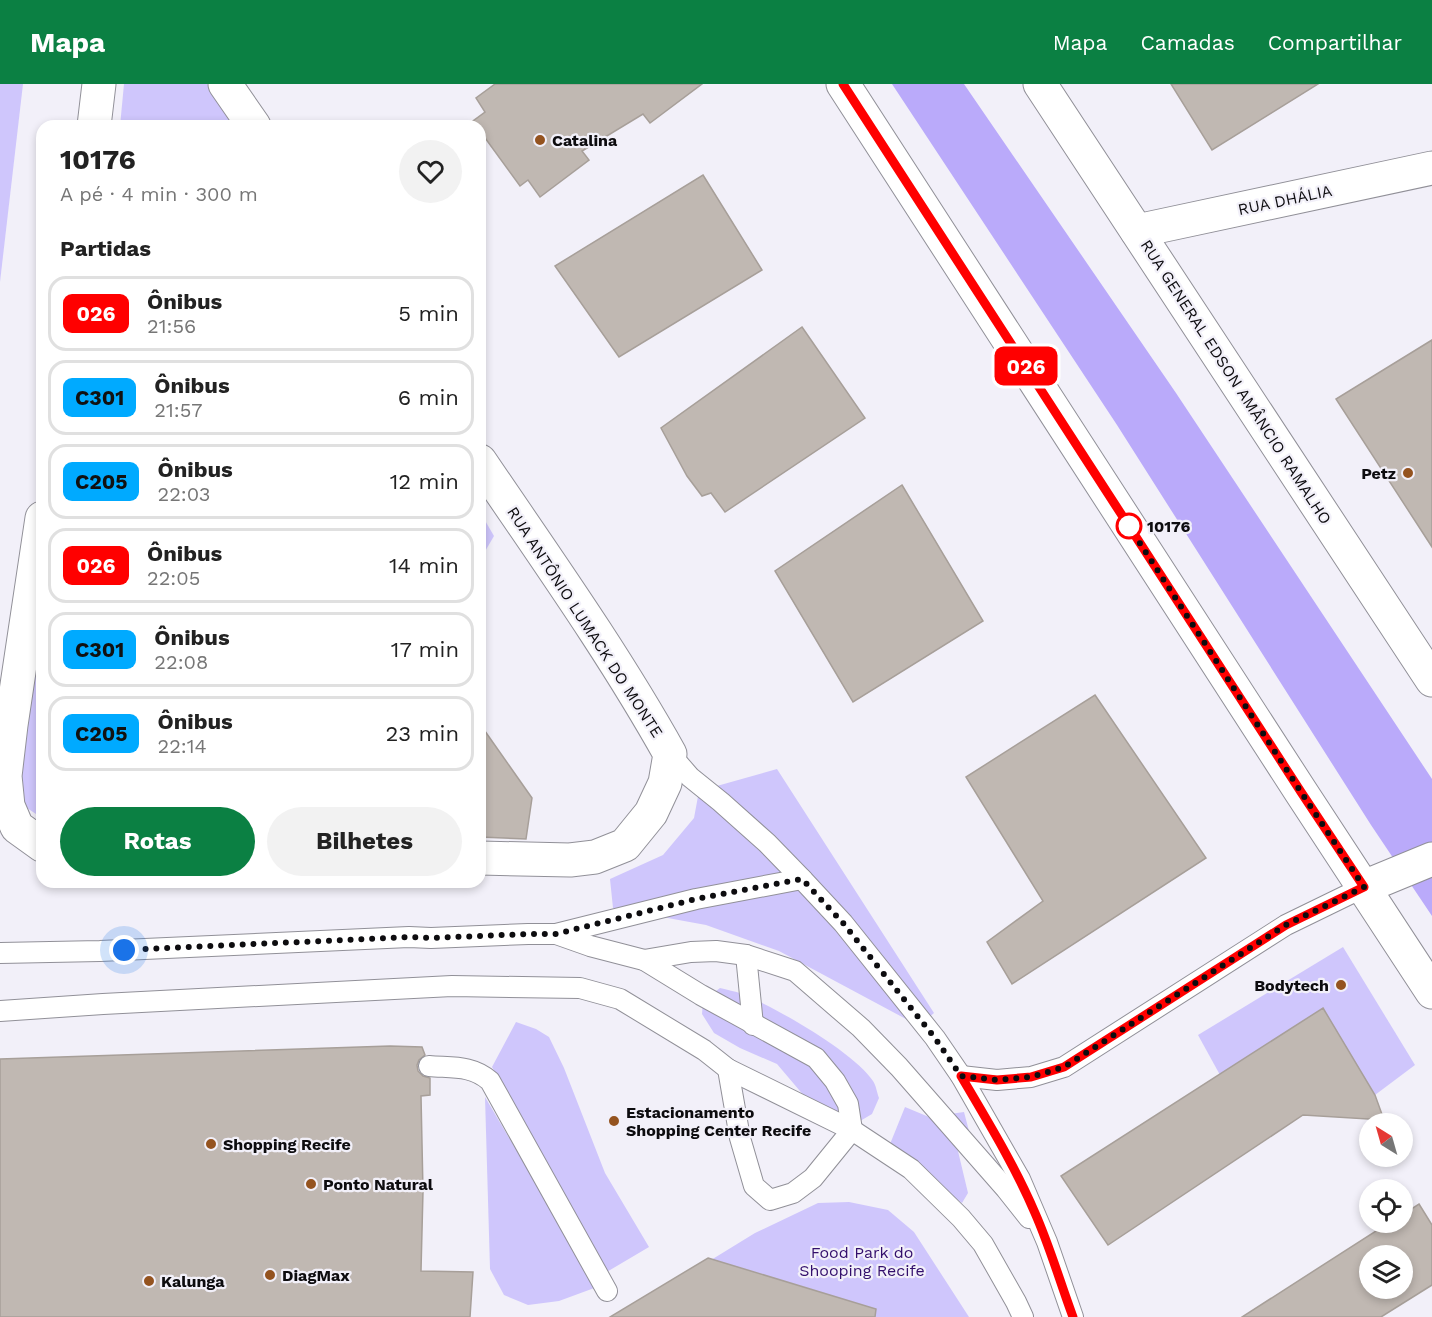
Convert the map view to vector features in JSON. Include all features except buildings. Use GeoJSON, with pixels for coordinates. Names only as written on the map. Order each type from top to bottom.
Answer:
{"type":"FeatureCollection","features":[{"type":"Feature","properties":{"kind":"main road"},"geometry":{"type":"LineString","coordinates":[[95,120],[99,84]]}},
{"type":"Feature","properties":{"kind":"main road"},"geometry":{"type":"LineString","coordinates":[[225,84],[250,120]]}},
{"type":"Feature","properties":{"kind":"main road"},"geometry":{"type":"LineString","coordinates":[[843,84],[1295,782],[1375,883],[1432,992]]}},
{"type":"Feature","properties":{"kind":"main road","name":"RUA GENERAL EDSON AMÂNCIO RAMALHO"},"geometry":{"type":"LineString","coordinates":[[1040,84],[1432,680]]}},
{"type":"Feature","properties":{"kind":"main road","name":"RUA DHÁLIA"},"geometry":{"type":"LineString","coordinates":[[1137,231],[1432,168]]}},
{"type":"Feature","properties":{"kind":"main road","name":"RUA ANTÔNIO LUMACK DO MONTE"},"geometry":{"type":"LineString","coordinates":[[486,470],[600,638],[670,754],[665,783],[651,813],[625,845],[595,857],[570,860],[486,858]]}},
{"type":"Feature","properties":{"kind":"main road"},"geometry":{"type":"LineString","coordinates":[[36,558],[5,776],[8,806],[17,827],[36,841]]}},
{"type":"Feature","properties":{"kind":"main road"},"geometry":{"type":"LineString","coordinates":[[1375,883],[1432,860]]}},
{"type":"Feature","properties":{"kind":"lane"},"geometry":{"type":"LineString","coordinates":[[670,754],[690,777],[767,843],[802,879],[843,923],[935,1038],[961,1076],[1020,1179],[1047,1242],[1073,1317]]}},
{"type":"Feature","properties":{"kind":"lane"},"geometry":{"type":"LineString","coordinates":[[0,953],[100,951],[409,937],[556,934],[696,899],[802,879]]}},
{"type":"Feature","properties":{"kind":"lane"},"geometry":{"type":"LineString","coordinates":[[961,1076],[997,1080],[1031,1077],[1064,1067],[1286,925],[1375,883]]}},
{"type":"Feature","properties":{"kind":"lane"},"geometry":{"type":"LineString","coordinates":[[556,934],[590,946],[644,960],[753,1025],[816,1058],[835,1080],[848,1104],[852,1130],[813,1178],[793,1193],[770,1200],[754,1186],[740,1138],[728,1069]]}},
{"type":"Feature","properties":{"kind":"lane"},"geometry":{"type":"LineString","coordinates":[[644,960],[691,952],[716,951],[746,955],[795,971],[861,1028],[899,1067],[1006,1188],[1047,1242]]}},
{"type":"Feature","properties":{"kind":"lane"},"geometry":{"type":"LineString","coordinates":[[746,955],[753,1025]]}},
{"type":"Feature","properties":{"kind":"lane"},"geometry":{"type":"LineString","coordinates":[[0,1011],[127,1002],[463,986],[580,988],[620,999],[704,1050],[728,1069],[852,1130],[911,1169],[961,1218],[983,1244],[1023,1317]]}},
{"type":"Feature","properties":{"kind":"lane"},"geometry":{"type":"LineString","coordinates":[[429,1066],[469,1069],[481,1073],[490,1081],[607,1291]]}},
{"type":"Feature","properties":{"kind":"green space"},"geometry":{"type":"Polygon","coordinates":[[[0,84],[23,84],[0,282],[0,84]]]}},
{"type":"Feature","properties":{"kind":"green space"},"geometry":{"type":"Polygon","coordinates":[[[124,84],[207,84],[232,120],[121,120],[124,84]]]}},
{"type":"Feature","properties":{"kind":"green space"},"geometry":{"type":"Polygon","coordinates":[[[486,522],[494,536],[486,550],[486,522]]]}},
{"type":"Feature","properties":{"kind":"green space"},"geometry":{"type":"Polygon","coordinates":[[[36,632],[36,814],[18,802],[36,632]]]}},
{"type":"Feature","properties":{"kind":"green space"},"geometry":{"type":"Polygon","coordinates":[[[777,769],[934,1013],[919,1026],[779,951],[706,925],[613,908],[610,879],[663,855],[694,818],[699,791],[777,769]]]}},
{"type":"Feature","properties":{"kind":"green space"},"geometry":{"type":"Polygon","coordinates":[[[1343,947],[1415,1065],[1375,1095],[1220,1075],[1198,1035],[1343,947]]]}},
{"type":"Feature","properties":{"kind":"green space"},"geometry":{"type":"Polygon","coordinates":[[[720,988],[739,993],[773,1009],[832,1044],[849,1057],[864,1070],[875,1085],[879,1098],[872,1114],[850,1127],[805,1097],[777,1064],[740,1048],[714,1033],[702,1014],[703,1001],[720,988]]]}},
{"type":"Feature","properties":{"kind":"green space"},"geometry":{"type":"Polygon","coordinates":[[[516,1022],[536,1029],[549,1037],[564,1068],[605,1173],[649,1247],[605,1273],[492,1067],[516,1022]]]}},
{"type":"Feature","properties":{"kind":"green space"},"geometry":{"type":"Polygon","coordinates":[[[485,1097],[597,1287],[559,1301],[528,1305],[504,1295],[490,1269],[485,1097]]]}},
{"type":"Feature","properties":{"kind":"green space"},"geometry":{"type":"Polygon","coordinates":[[[905,1107],[929,1117],[964,1112],[969,1131],[957,1147],[968,1193],[962,1203],[888,1149],[905,1107]]]}},
{"type":"Feature","properties":{"kind":"green space","name":"Food Park do Shooping Recife"},"geometry":{"type":"Polygon","coordinates":[[[849,1202],[888,1210],[914,1232],[969,1317],[824,1317],[811,1289],[711,1260],[755,1233],[818,1203],[849,1202]]]}},
{"type":"Feature","properties":{"kind":"shaded area"},"geometry":{"type":"Polygon","coordinates":[[[892,84],[964,84],[1176,393],[1432,779],[1432,916],[1371,825],[1117,425],[892,84]]]}},
{"type":"Feature","properties":{"kind":"bus line","name":"026"},"geometry":{"type":"LineString","coordinates":[[843,84],[1364,887],[1286,925],[1064,1067],[1031,1077],[997,1080],[961,1076],[1020,1179],[1047,1242],[1073,1317]]}},
{"type":"Feature","properties":{"kind":"place","name":"Catalina"},"geometry":{"type":"Point","coordinates":[540,140]}},
{"type":"Feature","properties":{"kind":"place","name":"Petz"},"geometry":{"type":"Point","coordinates":[1408,473]}},
{"type":"Feature","properties":{"kind":"place","name":"10176"},"geometry":{"type":"Point","coordinates":[1129,526]}},
{"type":"Feature","properties":{"kind":"place","name":"Bodytech"},"geometry":{"type":"Point","coordinates":[1341,985]}},
{"type":"Feature","properties":{"kind":"place","name":"Estacionamento Shopping Center Recife"},"geometry":{"type":"Point","coordinates":[614,1121]}},
{"type":"Feature","properties":{"kind":"place","name":"Shopping Recife"},"geometry":{"type":"Point","coordinates":[211,1144]}},
{"type":"Feature","properties":{"kind":"place","name":"Ponto Natural"},"geometry":{"type":"Point","coordinates":[311,1184]}},
{"type":"Feature","properties":{"kind":"place","name":"DiagMax"},"geometry":{"type":"Point","coordinates":[270,1275]}},
{"type":"Feature","properties":{"kind":"place","name":"Kalunga"},"geometry":{"type":"Point","coordinates":[149,1281]}},
{"type":"Feature","properties":{"kind":"route"},"geometry":{"type":"LineString","coordinates":[[124,950],[409,937],[556,934],[696,899],[802,879],[843,923],[935,1038],[961,1076],[997,1080],[1031,1077],[1064,1067],[1286,925],[1364,887],[1123,517],[1129,526]]}}]}
